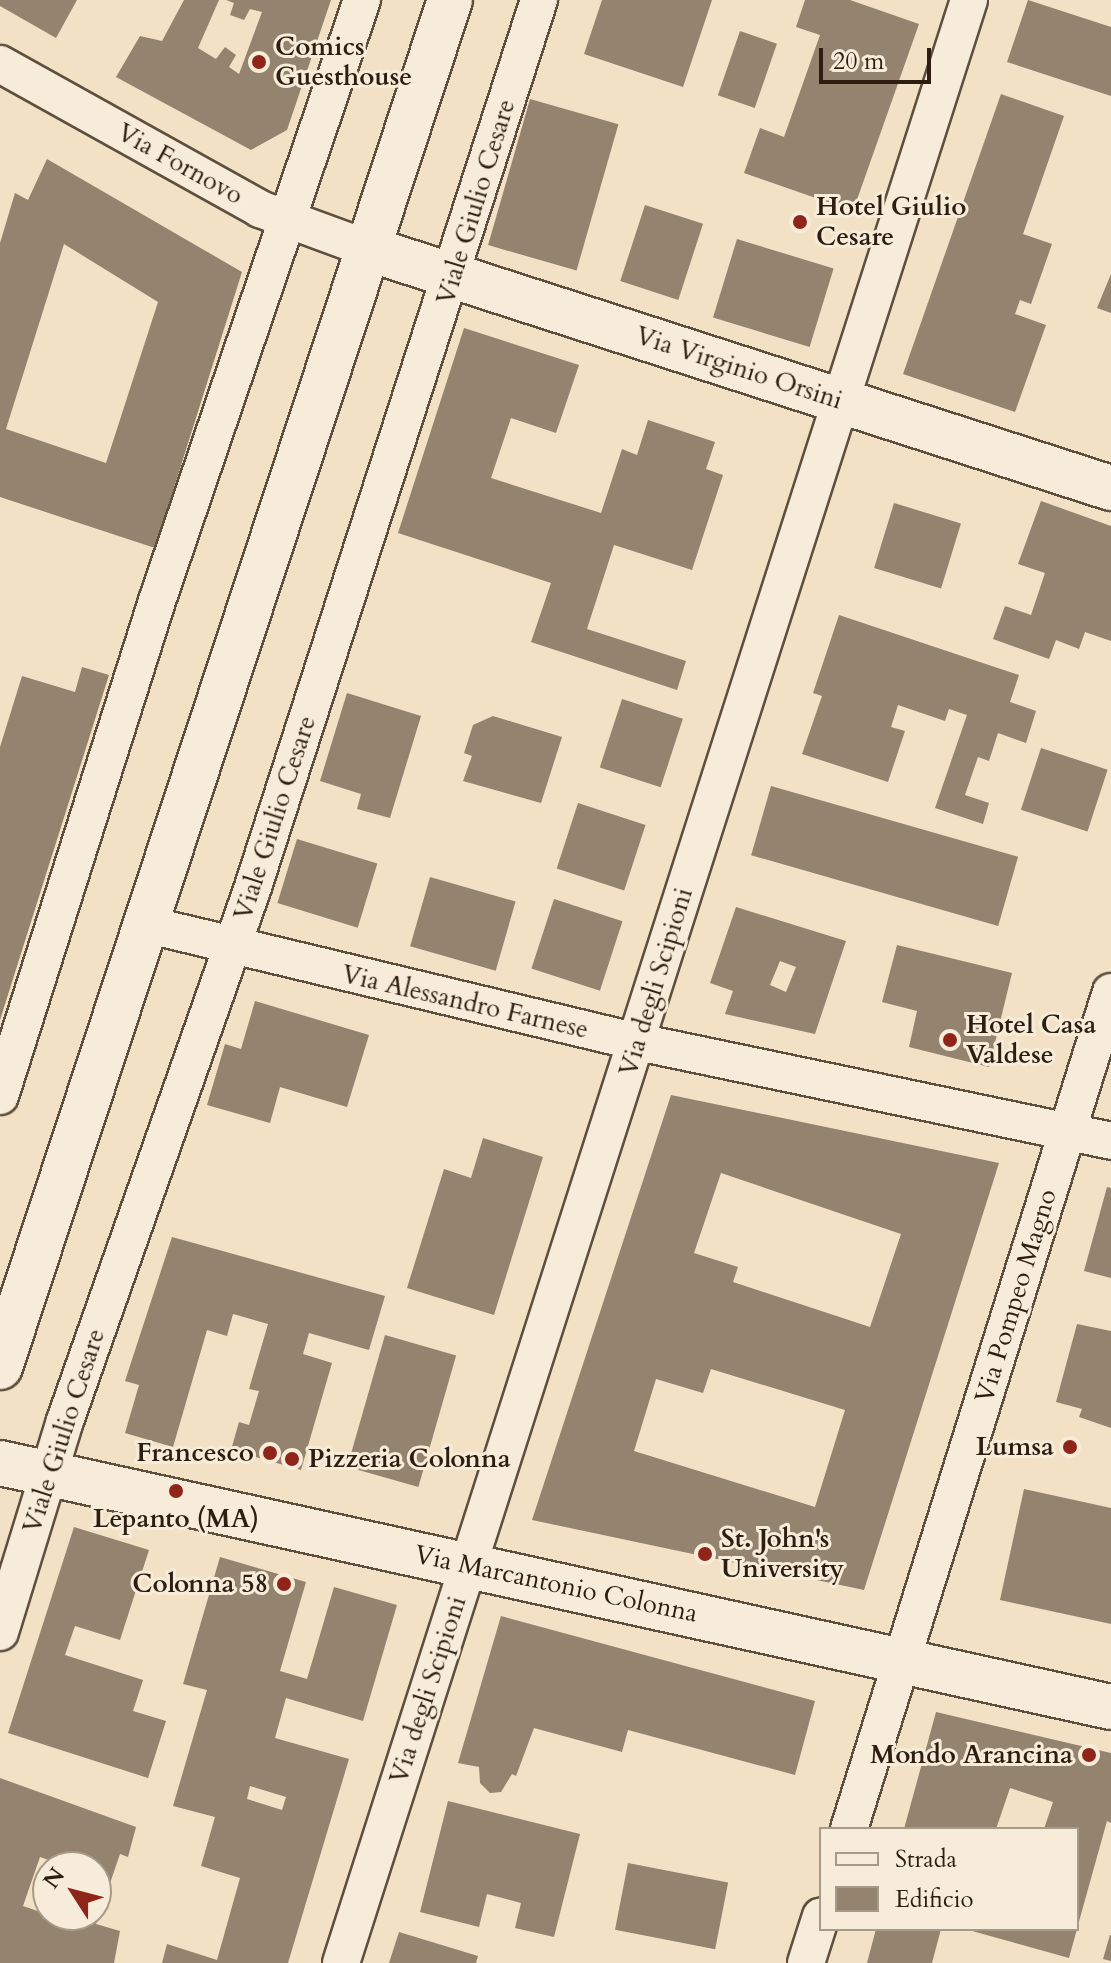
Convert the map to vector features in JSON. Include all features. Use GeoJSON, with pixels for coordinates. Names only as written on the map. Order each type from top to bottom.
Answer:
{"type":"FeatureCollection","features":[{"type":"Feature","properties":{"kind":"street"},"geometry":{"type":"LineString","coordinates":[[0,1096],[286,220],[362,0]]}},
{"type":"Feature","properties":{"kind":"street"},"geometry":{"type":"LineString","coordinates":[[0,1367],[149,925],[366,248],[450,0]]}},
{"type":"Feature","properties":{"kind":"street","name":"Viale Giulio Cesare"},"geometry":{"type":"LineString","coordinates":[[0,1632],[48,1474],[232,948],[453,277],[539,0]]}},
{"type":"Feature","properties":{"kind":"street","name":"Via degli Scipioni"},"geometry":{"type":"LineString","coordinates":[[341,1963],[969,0]]}},
{"type":"Feature","properties":{"kind":"street","name":"Via Fornovo"},"geometry":{"type":"LineString","coordinates":[[0,64],[286,220],[366,248]]}},
{"type":"Feature","properties":{"kind":"street","name":"Via Virginio Orsini"},"geometry":{"type":"LineString","coordinates":[[366,248],[1111,488]]}},
{"type":"Feature","properties":{"kind":"street","name":"Via Alessandro Farnese"},"geometry":{"type":"LineString","coordinates":[[149,925],[232,948],[638,1042],[1111,1141]]}},
{"type":"Feature","properties":{"kind":"street","name":"Via Pompeo Magno"},"geometry":{"type":"LineString","coordinates":[[850,1827],[1111,992]]}},
{"type":"Feature","properties":{"kind":"street","name":"Via Marcantonio Colonna"},"geometry":{"type":"LineString","coordinates":[[0,1463],[1111,1707]]}},
{"type":"Feature","properties":{"kind":"street"},"geometry":{"type":"LineString","coordinates":[[806,1963],[819,1922]]}},
{"type":"Feature","properties":{"kind":"building"},"geometry":{"type":"Polygon","coordinates":[[[0,0],[77,0],[56,38],[0,6],[0,0]]]}},
{"type":"Feature","properties":{"kind":"building"},"geometry":{"type":"Polygon","coordinates":[[[184,0],[219,0],[198,48],[216,59],[225,47],[236,55],[229,67],[239,74],[262,12],[250,9],[244,20],[230,15],[234,3],[226,0],[331,0],[287,130],[251,150],[116,77],[140,36],[162,41],[184,0]]]}},
{"type":"Feature","properties":{"kind":"building"},"geometry":{"type":"Polygon","coordinates":[[[602,0],[712,0],[683,87],[584,54],[602,0]]]}},
{"type":"Feature","properties":{"kind":"building"},"geometry":{"type":"Polygon","coordinates":[[[805,0],[850,0],[919,24],[853,211],[744,173],[760,128],[784,137],[820,35],[796,27],[805,0]]]}},
{"type":"Feature","properties":{"kind":"building"},"geometry":{"type":"Polygon","coordinates":[[[1028,0],[1111,27],[1111,96],[1007,62],[1028,0]]]}},
{"type":"Feature","properties":{"kind":"building"},"geometry":{"type":"Polygon","coordinates":[[[740,31],[777,44],[755,108],[718,95],[740,31]]]}},
{"type":"Feature","properties":{"kind":"building"},"geometry":{"type":"Polygon","coordinates":[[[1001,94],[1064,116],[1023,234],[1052,244],[1031,304],[1020,300],[1015,314],[1046,325],[1015,412],[903,374],[1001,94]]]}},
{"type":"Feature","properties":{"kind":"building"},"geometry":{"type":"Polygon","coordinates":[[[530,99],[618,124],[577,270],[488,245],[530,99]]]}},
{"type":"Feature","properties":{"kind":"building"},"geometry":{"type":"Polygon","coordinates":[[[47,159],[242,272],[155,548],[0,497],[0,243],[15,193],[28,200],[47,159]],[[64,244],[6,429],[106,463],[158,302],[64,244]]]}},
{"type":"Feature","properties":{"kind":"building"},"geometry":{"type":"Polygon","coordinates":[[[645,205],[703,224],[678,300],[620,281],[645,205]]]}},
{"type":"Feature","properties":{"kind":"building"},"geometry":{"type":"Polygon","coordinates":[[[737,239],[834,269],[810,347],[713,317],[737,239]]]}},
{"type":"Feature","properties":{"kind":"building"},"geometry":{"type":"Polygon","coordinates":[[[1111,274],[1111,313],[1097,308],[1111,274]]]}},
{"type":"Feature","properties":{"kind":"building"},"geometry":{"type":"Polygon","coordinates":[[[464,328],[579,365],[556,433],[511,418],[491,478],[601,513],[622,449],[637,455],[648,420],[715,442],[706,469],[723,475],[692,570],[614,545],[587,629],[686,661],[677,690],[531,642],[551,583],[398,533],[464,328]]]}},
{"type":"Feature","properties":{"kind":"building"},"geometry":{"type":"Polygon","coordinates":[[[1041,501],[1111,526],[1111,641],[1085,632],[1079,649],[1056,640],[1049,659],[993,639],[1005,606],[1031,615],[1045,573],[1018,564],[1041,501]]]}},
{"type":"Feature","properties":{"kind":"building"},"geometry":{"type":"Polygon","coordinates":[[[894,503],[961,523],[941,588],[874,568],[894,503]]]}},
{"type":"Feature","properties":{"kind":"building"},"geometry":{"type":"Polygon","coordinates":[[[839,615],[1019,675],[1010,702],[1036,711],[1026,743],[998,733],[989,761],[978,757],[965,795],[989,803],[983,824],[935,808],[967,715],[949,709],[945,721],[898,705],[891,727],[905,731],[888,782],[802,754],[822,696],[813,693],[839,615]]]}},
{"type":"Feature","properties":{"kind":"building"},"geometry":{"type":"Polygon","coordinates":[[[82,667],[109,675],[0,1020],[0,747],[22,676],[75,692],[82,667]]]}},
{"type":"Feature","properties":{"kind":"building"},"geometry":{"type":"Polygon","coordinates":[[[347,693],[421,716],[390,818],[357,809],[361,794],[320,781],[347,693]]]}},
{"type":"Feature","properties":{"kind":"building"},"geometry":{"type":"Polygon","coordinates":[[[622,699],[683,719],[661,787],[600,767],[622,699]]]}},
{"type":"Feature","properties":{"kind":"building"},"geometry":{"type":"Polygon","coordinates":[[[493,716],[562,737],[541,803],[463,781],[472,756],[464,753],[473,725],[493,716]]]}},
{"type":"Feature","properties":{"kind":"building"},"geometry":{"type":"Polygon","coordinates":[[[1041,748],[1108,770],[1087,831],[1021,810],[1041,748]]]}},
{"type":"Feature","properties":{"kind":"building"},"geometry":{"type":"Polygon","coordinates":[[[771,786],[1018,857],[998,926],[751,855],[771,786]]]}},
{"type":"Feature","properties":{"kind":"building"},"geometry":{"type":"Polygon","coordinates":[[[578,803],[646,825],[624,891],[557,869],[578,803]]]}},
{"type":"Feature","properties":{"kind":"building"},"geometry":{"type":"Polygon","coordinates":[[[297,839],[377,864],[358,928],[277,903],[297,839]]]}},
{"type":"Feature","properties":{"kind":"building"},"geometry":{"type":"Polygon","coordinates":[[[430,877],[516,902],[496,971],[410,946],[430,877]]]}},
{"type":"Feature","properties":{"kind":"building"},"geometry":{"type":"Polygon","coordinates":[[[554,899],[622,921],[600,991],[531,968],[554,899]]]}},
{"type":"Feature","properties":{"kind":"building"},"geometry":{"type":"Polygon","coordinates":[[[736,907],[846,941],[815,1034],[725,1014],[733,991],[710,983],[736,907]],[[780,961],[770,985],[786,992],[796,967],[780,961]]]}},
{"type":"Feature","properties":{"kind":"building"},"geometry":{"type":"Polygon","coordinates":[[[897,945],[1012,973],[989,1067],[909,1047],[917,1011],[882,1002],[897,945]]]}},
{"type":"Feature","properties":{"kind":"building"},"geometry":{"type":"Polygon","coordinates":[[[255,1001],[369,1035],[347,1107],[280,1087],[270,1123],[207,1105],[225,1044],[241,1049],[255,1001]]]}},
{"type":"Feature","properties":{"kind":"building"},"geometry":{"type":"Polygon","coordinates":[[[671,1095],[999,1163],[864,1590],[532,1520],[671,1095]],[[721,1173],[694,1253],[738,1267],[733,1282],[870,1327],[901,1234],[721,1173]],[[711,1369],[703,1393],[656,1379],[634,1451],[815,1507],[845,1410],[711,1369]]]}},
{"type":"Feature","properties":{"kind":"building"},"geometry":{"type":"Polygon","coordinates":[[[483,1138],[543,1157],[494,1315],[407,1288],[444,1169],[471,1178],[483,1138]]]}},
{"type":"Feature","properties":{"kind":"building"},"geometry":{"type":"Polygon","coordinates":[[[1107,1187],[1111,1188],[1111,1278],[1084,1271],[1107,1187]]]}},
{"type":"Feature","properties":{"kind":"building"},"geometry":{"type":"Polygon","coordinates":[[[172,1237],[385,1296],[369,1350],[309,1333],[303,1354],[332,1363],[301,1470],[231,1450],[239,1422],[249,1425],[259,1391],[249,1389],[268,1324],[233,1314],[227,1336],[207,1330],[173,1447],[125,1433],[139,1385],[125,1381],[172,1237]]]}},
{"type":"Feature","properties":{"kind":"building"},"geometry":{"type":"Polygon","coordinates":[[[1077,1324],[1111,1331],[1111,1428],[1079,1417],[1082,1409],[1056,1402],[1077,1324]]]}},
{"type":"Feature","properties":{"kind":"building"},"geometry":{"type":"Polygon","coordinates":[[[385,1335],[456,1355],[418,1487],[347,1467],[385,1335]]]}},
{"type":"Feature","properties":{"kind":"building"},"geometry":{"type":"Polygon","coordinates":[[[1024,1489],[1111,1508],[1111,1624],[1000,1600],[1024,1489]]]}},
{"type":"Feature","properties":{"kind":"building"},"geometry":{"type":"Polygon","coordinates":[[[74,1527],[149,1550],[120,1640],[75,1626],[65,1655],[143,1680],[133,1711],[166,1721],[148,1778],[8,1733],[74,1527]]]}},
{"type":"Feature","properties":{"kind":"building"},"geometry":{"type":"Polygon","coordinates":[[[220,1557],[306,1582],[280,1671],[307,1679],[334,1587],[397,1605],[363,1721],[286,1698],[275,1738],[349,1759],[288,1963],[162,1963],[167,1944],[217,1960],[240,1878],[201,1866],[215,1817],[173,1806],[207,1690],[183,1684],[220,1557]],[[250,1786],[247,1799],[282,1810],[286,1797],[250,1786]]]}},
{"type":"Feature","properties":{"kind":"building"},"geometry":{"type":"Polygon","coordinates":[[[501,1616],[815,1701],[795,1775],[628,1730],[622,1752],[534,1728],[516,1776],[512,1774],[501,1792],[490,1793],[480,1783],[479,1767],[458,1763],[501,1616]]]}},
{"type":"Feature","properties":{"kind":"building"},"geometry":{"type":"Polygon","coordinates":[[[936,1712],[1111,1753],[1111,1823],[1107,1821],[1079,1921],[1079,1827],[1045,1827],[1053,1802],[1010,1788],[997,1827],[905,1827],[936,1712]]]}},
{"type":"Feature","properties":{"kind":"building"},"geometry":{"type":"Polygon","coordinates":[[[0,1778],[136,1827],[128,1857],[120,1854],[112,1877],[112,1851],[32,1851],[32,1880],[23,1906],[32,1909],[32,1931],[120,1931],[114,1963],[0,1963],[0,1778]]]}},
{"type":"Feature","properties":{"kind":"building"},"geometry":{"type":"Polygon","coordinates":[[[448,1801],[580,1834],[554,1937],[515,1928],[521,1903],[487,1894],[479,1927],[420,1912],[448,1801]]]}},
{"type":"Feature","properties":{"kind":"building"},"geometry":{"type":"Polygon","coordinates":[[[628,1863],[728,1882],[715,1949],[615,1930],[628,1863]]]}},
{"type":"Feature","properties":{"kind":"building"},"geometry":{"type":"Polygon","coordinates":[[[875,1931],[940,1931],[932,1963],[867,1963],[875,1931]]]}},
{"type":"Feature","properties":{"kind":"building"},"geometry":{"type":"Polygon","coordinates":[[[972,1931],[1076,1931],[1069,1958],[972,1931]]]}},
{"type":"Feature","properties":{"kind":"building"},"geometry":{"type":"Polygon","coordinates":[[[399,1932],[478,1956],[476,1963],[389,1963],[399,1932]]]}},
{"type":"Feature","properties":{"kind":"building"},"geometry":{"type":"Polygon","coordinates":[[[1111,1935],[1111,1961],[1103,1959],[1111,1935]]]}},
{"type":"Feature","properties":{"kind":"place","name":"Comics Guesthouse"},"geometry":{"type":"Point","coordinates":[259,62]}},
{"type":"Feature","properties":{"kind":"place","name":"Hotel Giulio Cesare"},"geometry":{"type":"Point","coordinates":[800,222]}},
{"type":"Feature","properties":{"kind":"place","name":"Hotel Casa Valdese"},"geometry":{"type":"Point","coordinates":[950,1040]}},
{"type":"Feature","properties":{"kind":"place","name":"Lumsa"},"geometry":{"type":"Point","coordinates":[1070,1447]}},
{"type":"Feature","properties":{"kind":"place","name":"Francesco"},"geometry":{"type":"Point","coordinates":[270,1453]}},
{"type":"Feature","properties":{"kind":"place","name":"Pizzeria Colonna"},"geometry":{"type":"Point","coordinates":[292,1459]}},
{"type":"Feature","properties":{"kind":"place","name":"Lepanto (MA)"},"geometry":{"type":"Point","coordinates":[176,1491]}},
{"type":"Feature","properties":{"kind":"place","name":"St. John's University"},"geometry":{"type":"Point","coordinates":[705,1554]}},
{"type":"Feature","properties":{"kind":"place","name":"Colonna 58"},"geometry":{"type":"Point","coordinates":[284,1584]}},
{"type":"Feature","properties":{"kind":"place","name":"Mondo Arancina"},"geometry":{"type":"Point","coordinates":[1089,1755]}}]}
